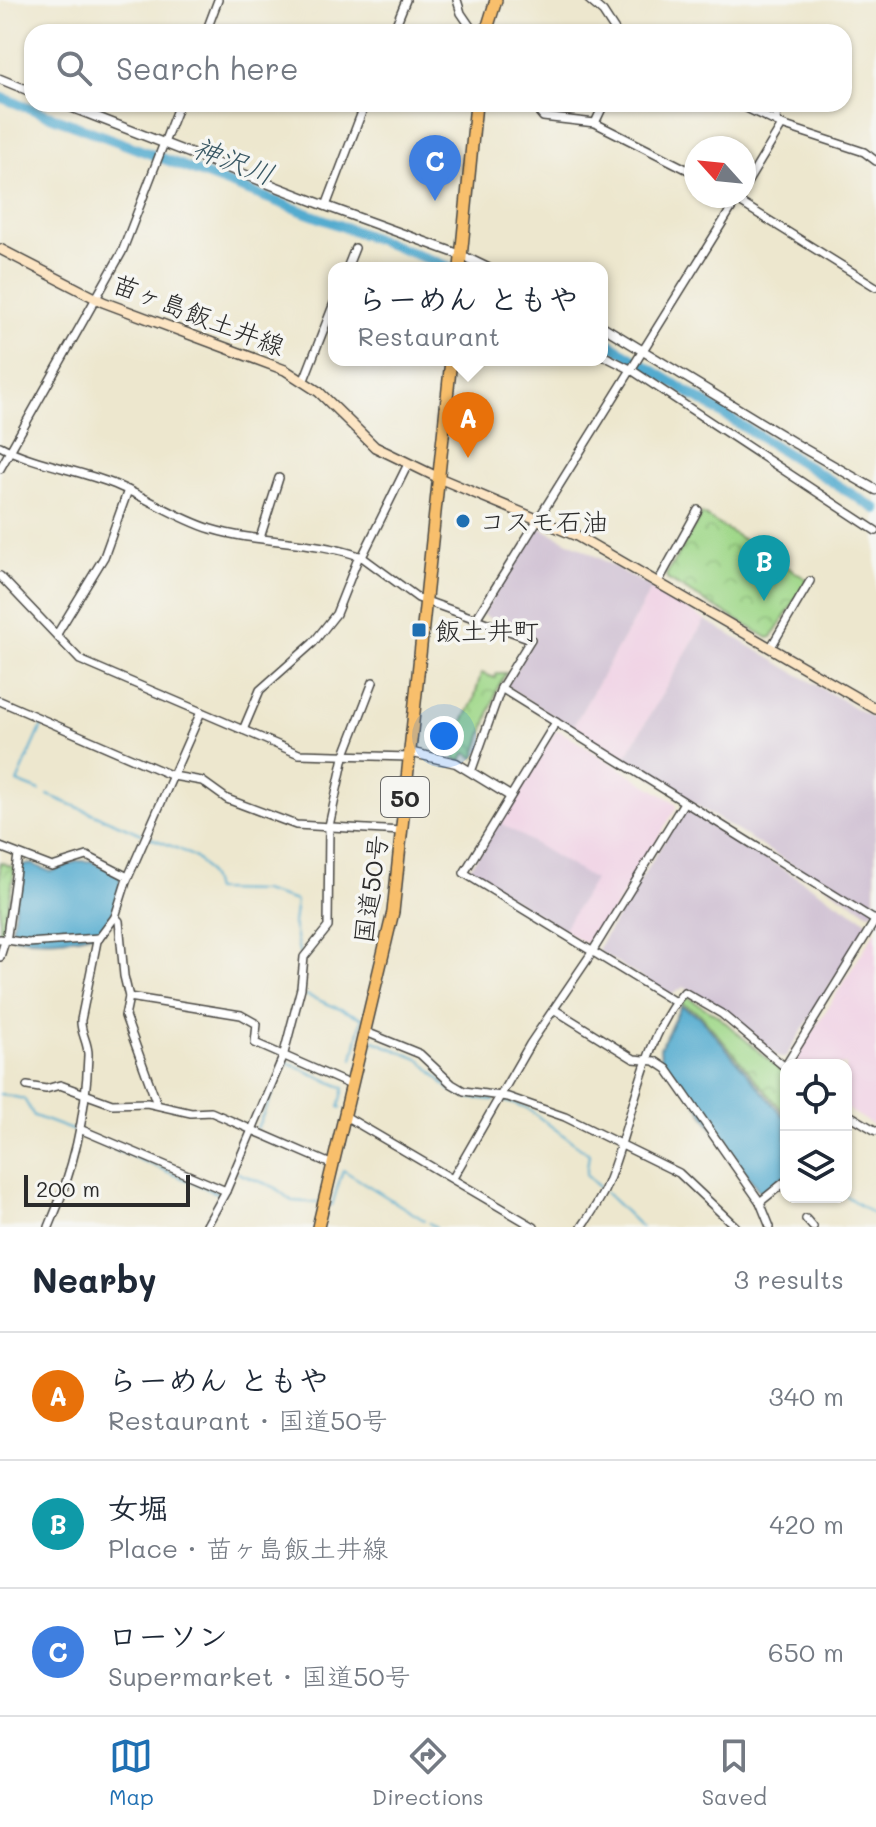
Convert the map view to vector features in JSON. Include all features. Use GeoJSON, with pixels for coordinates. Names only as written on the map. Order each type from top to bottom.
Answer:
{"type":"FeatureCollection","features":[{"type":"Feature","properties":{"kind":"highway"},"geometry":{"type":"LineString","coordinates":[[488,24],[496,0]]}},
{"type":"Feature","properties":{"kind":"highway"},"geometry":{"type":"LineString","coordinates":[[461,261],[475,112]]}},
{"type":"Feature","properties":{"kind":"highway","name":"国道50号"},"geometry":{"type":"LineString","coordinates":[[318,1227],[393,912],[450,366]]}},
{"type":"Feature","properties":{"kind":"main road","name":"苗ヶ島飯土井線"},"geometry":{"type":"LineString","coordinates":[[0,249],[96,299],[285,370],[304,380],[375,447],[439,478],[577,536],[876,709]]}},
{"type":"Feature","properties":{"kind":"street"},"geometry":{"type":"LineString","coordinates":[[209,24],[218,0]]}},
{"type":"Feature","properties":{"kind":"street"},"geometry":{"type":"LineString","coordinates":[[396,24],[406,0]]}},
{"type":"Feature","properties":{"kind":"street"},"geometry":{"type":"LineString","coordinates":[[457,0],[469,24]]}},
{"type":"Feature","properties":{"kind":"street"},"geometry":{"type":"LineString","coordinates":[[589,0],[611,24]]}},
{"type":"Feature","properties":{"kind":"street"},"geometry":{"type":"LineString","coordinates":[[0,79],[24,89]]}},
{"type":"Feature","properties":{"kind":"street"},"geometry":{"type":"LineString","coordinates":[[82,112],[461,261]]}},
{"type":"Feature","properties":{"kind":"street"},"geometry":{"type":"LineString","coordinates":[[0,469],[122,252],[176,112]]}},
{"type":"Feature","properties":{"kind":"street"},"geometry":{"type":"LineString","coordinates":[[326,206],[362,112]]}},
{"type":"Feature","properties":{"kind":"street"},"geometry":{"type":"LineString","coordinates":[[539,112],[543,117],[595,123],[684,168]]}},
{"type":"Feature","properties":{"kind":"street"},"geometry":{"type":"LineString","coordinates":[[595,123],[600,112]]}},
{"type":"Feature","properties":{"kind":"street"},"geometry":{"type":"LineString","coordinates":[[754,112],[779,124],[857,149],[876,161]]}},
{"type":"Feature","properties":{"kind":"street"},"geometry":{"type":"LineString","coordinates":[[756,166],[779,124],[778,112]]}},
{"type":"Feature","properties":{"kind":"street"},"geometry":{"type":"LineString","coordinates":[[476,619],[728,208]]}},
{"type":"Feature","properties":{"kind":"street"},"geometry":{"type":"LineString","coordinates":[[752,208],[876,287]]}},
{"type":"Feature","properties":{"kind":"street"},"geometry":{"type":"LineString","coordinates":[[349,262],[355,248]]}},
{"type":"Feature","properties":{"kind":"street"},"geometry":{"type":"LineString","coordinates":[[304,380],[328,318]]}},
{"type":"Feature","properties":{"kind":"street"},"geometry":{"type":"LineString","coordinates":[[608,330],[876,490]]}},
{"type":"Feature","properties":{"kind":"street"},"geometry":{"type":"LineString","coordinates":[[608,358],[631,368],[876,531]]}},
{"type":"Feature","properties":{"kind":"street"},"geometry":{"type":"LineString","coordinates":[[0,446],[77,470],[210,528],[312,545],[360,557],[418,598],[531,639],[501,688],[471,772]]}},
{"type":"Feature","properties":{"kind":"street"},"geometry":{"type":"LineString","coordinates":[[243,730],[260,690],[313,643],[336,614],[360,557],[408,464]]}},
{"type":"Feature","properties":{"kind":"street"},"geometry":{"type":"LineString","coordinates":[[260,538],[279,478]]}},
{"type":"Feature","properties":{"kind":"street"},"geometry":{"type":"LineString","coordinates":[[57,634],[104,557],[128,490]]}},
{"type":"Feature","properties":{"kind":"street"},"geometry":{"type":"LineString","coordinates":[[658,582],[698,510]]}},
{"type":"Feature","properties":{"kind":"street"},"geometry":{"type":"LineString","coordinates":[[0,576],[80,660],[299,754],[344,757],[409,754],[456,763],[510,796]]}},
{"type":"Feature","properties":{"kind":"street"},"geometry":{"type":"LineString","coordinates":[[771,647],[810,581]]}},
{"type":"Feature","properties":{"kind":"street"},"geometry":{"type":"LineString","coordinates":[[206,1227],[254,1130],[283,1057],[301,988],[304,957],[328,927],[329,826],[344,757],[373,682]]}},
{"type":"Feature","properties":{"kind":"street"},"geometry":{"type":"LineString","coordinates":[[501,688],[683,804],[876,920],[790,1059]]}},
{"type":"Feature","properties":{"kind":"street"},"geometry":{"type":"LineString","coordinates":[[0,701],[173,776],[202,781],[227,799],[296,825],[402,831]]}},
{"type":"Feature","properties":{"kind":"street"},"geometry":{"type":"LineString","coordinates":[[49,1227],[82,1130],[89,1051],[81,1031],[81,1020],[99,938],[115,917],[128,877],[201,712]]}},
{"type":"Feature","properties":{"kind":"street"},"geometry":{"type":"LineString","coordinates":[[556,722],[464,873],[675,1002]]}},
{"type":"Feature","properties":{"kind":"street"},"geometry":{"type":"LineString","coordinates":[[453,1178],[530,1044],[555,1010],[683,804]]}},
{"type":"Feature","properties":{"kind":"street"},"geometry":{"type":"LineString","coordinates":[[0,847],[52,867],[87,856],[128,877]]}},
{"type":"Feature","properties":{"kind":"street"},"geometry":{"type":"LineString","coordinates":[[0,957],[18,855]]}},
{"type":"Feature","properties":{"kind":"street"},"geometry":{"type":"LineString","coordinates":[[115,917],[119,921],[129,997],[125,1016],[157,1104]]}},
{"type":"Feature","properties":{"kind":"street"},"geometry":{"type":"LineString","coordinates":[[3,939],[28,943],[99,938]]}},
{"type":"Feature","properties":{"kind":"street"},"geometry":{"type":"LineString","coordinates":[[582,1227],[605,1188],[648,1061],[675,1002],[684,992],[722,1014],[780,1061]]}},
{"type":"Feature","properties":{"kind":"street"},"geometry":{"type":"LineString","coordinates":[[129,997],[241,1015],[257,1024],[255,1043],[353,1086]]}},
{"type":"Feature","properties":{"kind":"street"},"geometry":{"type":"LineString","coordinates":[[555,1010],[634,1059],[661,1064],[676,1079],[760,1202],[770,1227]]}},
{"type":"Feature","properties":{"kind":"street"},"geometry":{"type":"LineString","coordinates":[[366,1032],[420,1054],[459,1088],[475,1094],[503,1095],[565,1117],[679,1173],[736,1227]]}},
{"type":"Feature","properties":{"kind":"street"},"geometry":{"type":"LineString","coordinates":[[27,1086],[46,1089],[60,1085],[112,1104],[133,1102],[157,1104],[191,1113],[211,1112],[333,1165]]}},
{"type":"Feature","properties":{"kind":"street"},"geometry":{"type":"LineString","coordinates":[[345,1116],[534,1227]]}},
{"type":"Feature","properties":{"kind":"street"},"geometry":{"type":"LineString","coordinates":[[852,1117],[876,1131]]}},
{"type":"Feature","properties":{"kind":"street"},"geometry":{"type":"LineString","coordinates":[[82,1130],[226,1191]]}},
{"type":"Feature","properties":{"kind":"street"},"geometry":{"type":"LineString","coordinates":[[760,1202],[780,1186]]}},
{"type":"Feature","properties":{"kind":"street"},"geometry":{"type":"LineString","coordinates":[[806,1219],[813,1227]]}},
{"type":"Feature","properties":{"kind":"shaded area"},"geometry":{"type":"Polygon","coordinates":[[[537,526],[652,588],[572,728],[506,686],[535,637],[482,615],[537,526]]]}},
{"type":"Feature","properties":{"kind":"shaded area"},"geometry":{"type":"Polygon","coordinates":[[[652,588],[705,620],[624,760],[572,728],[652,588]]]}},
{"type":"Feature","properties":{"kind":"shaded area"},"geometry":{"type":"Polygon","coordinates":[[[705,620],[876,720],[875,911],[869,913],[624,760],[705,620]]]}},
{"type":"Feature","properties":{"kind":"shaded area"},"geometry":{"type":"Polygon","coordinates":[[[555,731],[560,731],[676,803],[677,807],[593,944],[588,945],[563,930],[499,822],[555,731]]]}},
{"type":"Feature","properties":{"kind":"shaded area"},"geometry":{"type":"Polygon","coordinates":[[[687,810],[868,924],[785,1058],[780,1058],[721,1009],[684,987],[670,996],[598,948],[683,811],[687,810]]]}},
{"type":"Feature","properties":{"kind":"shaded area"},"geometry":{"type":"Polygon","coordinates":[[[499,822],[594,880],[563,930],[471,872],[470,868],[499,822]]]}},
{"type":"Feature","properties":{"kind":"shaded area"},"geometry":{"type":"Polygon","coordinates":[[[876,930],[876,1127],[852,1112],[852,1059],[796,1059],[876,930]]]}},
{"type":"Feature","properties":{"kind":"green space"},"geometry":{"type":"Polygon","coordinates":[[[702,514],[808,580],[772,637],[768,638],[667,579],[666,575],[702,514]]]}},
{"type":"Feature","properties":{"kind":"green space"},"geometry":{"type":"Polygon","coordinates":[[[481,673],[495,678],[497,673],[506,673],[497,689],[475,758],[466,753],[461,761],[454,758],[468,729],[461,725],[474,700],[481,673]]]}},
{"type":"Feature","properties":{"kind":"green space"},"geometry":{"type":"Polygon","coordinates":[[[0,862],[15,868],[2,937],[0,937],[0,862]]]}},
{"type":"Feature","properties":{"kind":"green space"},"geometry":{"type":"Polygon","coordinates":[[[685,996],[718,1016],[780,1070],[780,1108],[700,1014],[679,1002],[685,996]]]}},
{"type":"Feature","properties":{"kind":"water"},"geometry":{"type":"Polygon","coordinates":[[[78,861],[91,861],[119,875],[119,898],[101,931],[56,939],[11,937],[20,866],[32,864],[51,872],[78,861]]]}},
{"type":"Feature","properties":{"kind":"water"},"geometry":{"type":"Polygon","coordinates":[[[681,1006],[699,1016],[780,1112],[780,1179],[764,1191],[759,1191],[723,1144],[727,1143],[728,1138],[718,1136],[682,1081],[661,1059],[660,1048],[681,1006]]]}},
{"type":"Feature","properties":{"kind":"waterway","name":"神沢川"},"geometry":{"type":"LineString","coordinates":[[0,97],[24,106]]}},
{"type":"Feature","properties":{"kind":"waterway","name":"神沢川"},"geometry":{"type":"LineString","coordinates":[[40,112],[436,262]]}},
{"type":"Feature","properties":{"kind":"waterway","name":"神沢川"},"geometry":{"type":"LineString","coordinates":[[608,343],[876,509]]}},
{"type":"Feature","properties":{"kind":"waterway"},"geometry":{"type":"LineString","coordinates":[[40,791],[17,782],[43,724]]}},
{"type":"Feature","properties":{"kind":"waterway"},"geometry":{"type":"LineString","coordinates":[[48,795],[142,834]]}},
{"type":"Feature","properties":{"kind":"waterway"},"geometry":{"type":"LineString","coordinates":[[151,838],[182,850],[199,861],[214,890],[262,891],[296,901],[293,923],[300,956]]}},
{"type":"Feature","properties":{"kind":"waterway"},"geometry":{"type":"LineString","coordinates":[[306,995],[362,1018],[353,1059]]}},
{"type":"Feature","properties":{"kind":"waterway"},"geometry":{"type":"LineString","coordinates":[[352,1111],[371,1042],[374,1041],[421,1060],[450,1090],[468,1098],[494,1100]]}},
{"type":"Feature","properties":{"kind":"waterway"},"geometry":{"type":"LineString","coordinates":[[257,1128],[286,1062],[344,1088],[339,1107],[342,1108]]}},
{"type":"Feature","properties":{"kind":"waterway"},"geometry":{"type":"LineString","coordinates":[[0,1094],[24,1099],[34,1116],[77,1132]]}},
{"type":"Feature","properties":{"kind":"waterway"},"geometry":{"type":"LineString","coordinates":[[500,1100],[525,1107],[589,1154],[586,1175],[600,1188]]}},
{"type":"Feature","properties":{"kind":"waterway"},"geometry":{"type":"LineString","coordinates":[[82,1135],[220,1194]]}},
{"type":"Feature","properties":{"kind":"waterway"},"geometry":{"type":"LineString","coordinates":[[327,1205],[332,1205],[343,1170],[424,1220]]}},
{"type":"Feature","properties":{"kind":"waterway"},"geometry":{"type":"LineString","coordinates":[[225,1185],[233,1171]]}},
{"type":"Feature","properties":{"kind":"waterway"},"geometry":{"type":"LineString","coordinates":[[238,1173],[274,1187],[292,1201],[320,1203]]}},
{"type":"Feature","properties":{"kind":"waterway"},"geometry":{"type":"LineString","coordinates":[[605,1192],[641,1227]]}},
{"type":"Feature","properties":{"kind":"waterway"},"geometry":{"type":"LineString","coordinates":[[852,1200],[876,1216]]}},
{"type":"Feature","properties":{"kind":"waterway"},"geometry":{"type":"LineString","coordinates":[[429,1223],[436,1227]]}},
{"type":"Feature","properties":{"kind":"place","name":"ローソン"},"geometry":{"type":"Point","coordinates":[435,201]}},
{"type":"Feature","properties":{"kind":"place","name":"らーめん ともや"},"geometry":{"type":"Point","coordinates":[468,458]}},
{"type":"Feature","properties":{"kind":"place","name":"コスモ石油"},"geometry":{"type":"Point","coordinates":[463,521]}},
{"type":"Feature","properties":{"kind":"place","name":"女堀"},"geometry":{"type":"Point","coordinates":[764,601]}},
{"type":"Feature","properties":{"kind":"place","name":"飯土井町"},"geometry":{"type":"Point","coordinates":[419,630]}}]}
